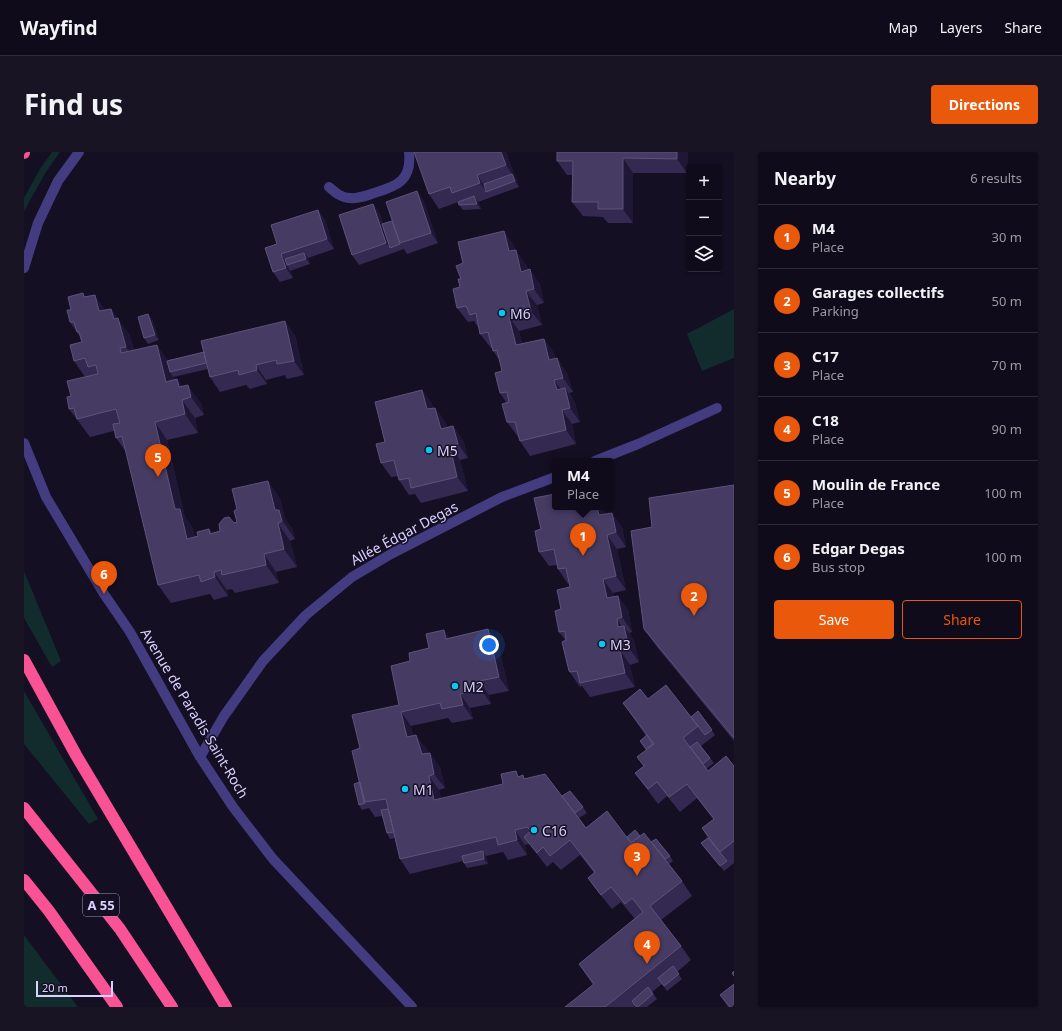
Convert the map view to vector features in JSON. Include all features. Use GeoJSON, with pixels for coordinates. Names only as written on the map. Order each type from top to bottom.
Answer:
{"type":"FeatureCollection","features":[{"type":"Feature","properties":{"kind":"highway"},"geometry":{"type":"LineString","coordinates":[[24,660],[76,755],[226,1007]]}},
{"type":"Feature","properties":{"kind":"highway","name":"A 55"},"geometry":{"type":"LineString","coordinates":[[24,808],[120,929],[172,1007]]}},
{"type":"Feature","properties":{"kind":"highway"},"geometry":{"type":"LineString","coordinates":[[24,880],[49,911],[117,1007]]}},
{"type":"Feature","properties":{"kind":"street"},"geometry":{"type":"LineString","coordinates":[[24,268],[38,223],[58,182],[79,152]]}},
{"type":"Feature","properties":{"kind":"street"},"geometry":{"type":"LineString","coordinates":[[329,187],[338,195],[349,198],[361,198],[391,188],[402,182],[408,172],[410,160],[409,152]]}},
{"type":"Feature","properties":{"kind":"street"},"geometry":{"type":"LineString","coordinates":[[603,458],[638,444],[717,408]]}},
{"type":"Feature","properties":{"kind":"street","name":"Avenue de Paradis Saint-Roch"},"geometry":{"type":"LineString","coordinates":[[24,443],[46,497],[104,594],[130,632],[200,757],[233,807],[273,859],[412,1007]]}},
{"type":"Feature","properties":{"kind":"street","name":"Allée Édgar Degas"},"geometry":{"type":"LineString","coordinates":[[200,757],[224,716],[263,661],[306,615],[352,577],[391,554],[502,498],[552,478]]}},
{"type":"Feature","properties":{"kind":"green space"},"geometry":{"type":"Polygon","coordinates":[[[52,152],[60,152],[46,172],[24,211],[24,198],[40,169],[52,152]]]}},
{"type":"Feature","properties":{"kind":"green space"},"geometry":{"type":"Polygon","coordinates":[[[734,309],[734,358],[702,371],[687,334],[734,309]]]}},
{"type":"Feature","properties":{"kind":"green space"},"geometry":{"type":"Polygon","coordinates":[[[24,571],[61,661],[52,667],[24,618],[24,571]]]}},
{"type":"Feature","properties":{"kind":"green space"},"geometry":{"type":"Polygon","coordinates":[[[24,691],[98,819],[89,824],[24,744],[24,691]]]}},
{"type":"Feature","properties":{"kind":"green space"},"geometry":{"type":"Polygon","coordinates":[[[24,935],[78,1007],[24,1007],[24,935]]]}},
{"type":"Feature","properties":{"kind":"building"},"geometry":{"type":"Polygon","coordinates":[[[414,152],[501,152],[506,165],[477,175],[480,183],[452,193],[450,187],[429,194],[414,152]]]}},
{"type":"Feature","properties":{"kind":"building"},"geometry":{"type":"Polygon","coordinates":[[[557,152],[677,152],[677,159],[623,158],[623,209],[598,209],[598,202],[572,202],[573,161],[557,161],[557,152]]]}},
{"type":"Feature","properties":{"kind":"building"},"geometry":{"type":"Polygon","coordinates":[[[512,174],[515,181],[486,192],[484,184],[512,174]]]}},
{"type":"Feature","properties":{"kind":"building"},"geometry":{"type":"Polygon","coordinates":[[[417,191],[431,233],[400,243],[386,202],[417,191]]]}},
{"type":"Feature","properties":{"kind":"building"},"geometry":{"type":"Polygon","coordinates":[[[474,196],[477,204],[459,205],[458,202],[474,196]]]}},
{"type":"Feature","properties":{"kind":"building"},"geometry":{"type":"Polygon","coordinates":[[[373,204],[386,243],[352,255],[339,215],[373,204]]]}},
{"type":"Feature","properties":{"kind":"building"},"geometry":{"type":"Polygon","coordinates":[[[318,210],[327,239],[281,254],[286,268],[273,272],[265,248],[277,244],[271,225],[318,210]]]}},
{"type":"Feature","properties":{"kind":"building"},"geometry":{"type":"Polygon","coordinates":[[[392,221],[400,244],[390,248],[382,224],[392,221]]]}},
{"type":"Feature","properties":{"kind":"building"},"geometry":{"type":"Polygon","coordinates":[[[504,231],[509,251],[516,250],[521,272],[530,269],[534,289],[526,291],[531,311],[509,317],[516,345],[544,339],[549,360],[557,358],[563,378],[554,380],[557,390],[565,388],[570,408],[562,410],[566,430],[520,441],[515,422],[507,422],[502,404],[509,402],[507,392],[500,393],[495,373],[502,371],[497,350],[493,351],[488,332],[480,334],[476,313],[470,315],[466,306],[457,308],[453,289],[460,287],[458,279],[461,279],[456,266],[463,263],[458,242],[504,231]]]}},
{"type":"Feature","properties":{"kind":"building"},"geometry":{"type":"Polygon","coordinates":[[[304,253],[306,259],[287,265],[285,259],[304,253]]]}},
{"type":"Feature","properties":{"kind":"building"},"geometry":{"type":"Polygon","coordinates":[[[83,293],[84,297],[95,295],[99,311],[111,309],[114,319],[118,318],[126,347],[120,348],[121,353],[157,345],[166,382],[177,379],[179,387],[188,385],[191,397],[182,400],[185,414],[155,422],[175,509],[180,509],[187,539],[198,536],[197,532],[209,529],[210,534],[220,531],[219,524],[224,518],[229,517],[234,523],[237,522],[234,511],[237,509],[232,489],[268,481],[275,510],[279,510],[282,521],[278,523],[284,549],[264,554],[266,565],[222,575],[221,570],[214,572],[215,577],[201,582],[199,575],[158,585],[122,436],[116,438],[113,424],[120,423],[116,409],[77,419],[74,408],[69,409],[67,397],[71,396],[67,381],[98,374],[96,365],[88,367],[85,358],[74,361],[70,345],[82,342],[74,322],[70,322],[67,310],[71,310],[68,297],[83,293]]]}},
{"type":"Feature","properties":{"kind":"building"},"geometry":{"type":"Polygon","coordinates":[[[148,314],[155,335],[144,338],[138,317],[148,314]]]}},
{"type":"Feature","properties":{"kind":"building"},"geometry":{"type":"Polygon","coordinates":[[[285,321],[294,361],[277,364],[276,360],[256,365],[257,370],[239,375],[238,370],[210,377],[201,341],[285,321]]]}},
{"type":"Feature","properties":{"kind":"building"},"geometry":{"type":"Polygon","coordinates":[[[204,352],[206,363],[170,372],[167,361],[204,352]]]}},
{"type":"Feature","properties":{"kind":"building","name":"M5"},"geometry":{"type":"Polygon","coordinates":[[[422,390],[427,409],[435,408],[441,429],[453,426],[458,444],[450,446],[457,477],[411,488],[409,478],[399,480],[394,460],[381,463],[376,444],[385,442],[375,402],[422,390]]]}},
{"type":"Feature","properties":{"kind":"building"},"geometry":{"type":"Polygon","coordinates":[[[734,485],[734,738],[644,629],[631,531],[652,527],[649,498],[734,485]]]}},
{"type":"Feature","properties":{"kind":"building"},"geometry":{"type":"Polygon","coordinates":[[[552,495],[552,510],[598,510],[599,515],[612,513],[616,532],[607,535],[616,576],[603,579],[607,598],[618,596],[622,617],[617,619],[618,627],[624,626],[629,648],[620,650],[625,673],[580,683],[577,671],[569,671],[562,642],[566,640],[565,631],[559,632],[555,611],[561,609],[557,590],[570,587],[566,568],[558,569],[554,549],[539,552],[535,531],[541,529],[534,498],[552,495]]]}},
{"type":"Feature","properties":{"kind":"building"},"geometry":{"type":"Polygon","coordinates":[[[488,629],[499,677],[479,681],[481,689],[460,694],[463,705],[442,709],[440,703],[401,712],[407,737],[416,735],[422,754],[430,753],[434,774],[429,776],[434,800],[503,784],[501,774],[516,771],[518,777],[523,775],[524,779],[545,774],[586,828],[607,811],[631,843],[644,833],[682,881],[650,906],[681,946],[605,1007],[565,1007],[594,984],[579,964],[643,912],[632,898],[625,904],[611,887],[601,895],[588,878],[595,872],[570,840],[550,856],[543,847],[537,853],[524,837],[531,831],[527,827],[515,830],[517,840],[498,845],[496,837],[400,859],[386,799],[364,802],[352,751],[360,748],[352,715],[399,705],[391,666],[410,661],[409,653],[429,648],[426,634],[444,630],[446,639],[488,629]]]}},
{"type":"Feature","properties":{"kind":"building"},"geometry":{"type":"Polygon","coordinates":[[[666,685],[698,726],[683,738],[708,771],[726,756],[734,766],[734,841],[720,852],[702,828],[714,819],[687,784],[669,797],[657,782],[648,789],[635,773],[644,766],[637,757],[654,744],[623,703],[640,689],[648,699],[666,685]]]}},
{"type":"Feature","properties":{"kind":"building"},"geometry":{"type":"Polygon","coordinates":[[[698,711],[712,730],[705,735],[691,717],[698,711]]]}},
{"type":"Feature","properties":{"kind":"building"},"geometry":{"type":"Polygon","coordinates":[[[647,735],[653,744],[646,749],[640,741],[647,735]]]}},
{"type":"Feature","properties":{"kind":"building"},"geometry":{"type":"Polygon","coordinates":[[[697,742],[710,758],[703,764],[690,747],[697,742]]]}},
{"type":"Feature","properties":{"kind":"building"},"geometry":{"type":"Polygon","coordinates":[[[360,782],[365,803],[359,805],[354,784],[360,782]]]}},
{"type":"Feature","properties":{"kind":"building"},"geometry":{"type":"Polygon","coordinates":[[[570,791],[583,807],[575,813],[562,796],[570,791]]]}},
{"type":"Feature","properties":{"kind":"building"},"geometry":{"type":"Polygon","coordinates":[[[388,809],[394,832],[387,833],[381,810],[388,809]]]}},
{"type":"Feature","properties":{"kind":"building"},"geometry":{"type":"Polygon","coordinates":[[[635,830],[640,836],[631,843],[627,837],[635,830]]]}},
{"type":"Feature","properties":{"kind":"building"},"geometry":{"type":"Polygon","coordinates":[[[708,838],[727,861],[720,866],[701,843],[708,838]]]}},
{"type":"Feature","properties":{"kind":"building"},"geometry":{"type":"Polygon","coordinates":[[[656,839],[670,856],[665,859],[651,842],[656,839]]]}},
{"type":"Feature","properties":{"kind":"building"},"geometry":{"type":"Polygon","coordinates":[[[483,851],[484,859],[464,863],[462,856],[483,851]]]}},
{"type":"Feature","properties":{"kind":"building"},"geometry":{"type":"Polygon","coordinates":[[[673,966],[679,974],[664,986],[658,978],[673,966]]]}},
{"type":"Feature","properties":{"kind":"building"},"geometry":{"type":"Polygon","coordinates":[[[734,984],[734,1007],[730,1007],[720,995],[734,984]]]}},
{"type":"Feature","properties":{"kind":"building"},"geometry":{"type":"Polygon","coordinates":[[[648,987],[653,994],[638,1007],[636,1007],[632,1001],[648,987]]]}},
{"type":"Feature","properties":{"kind":"place","name":"M6"},"geometry":{"type":"Point","coordinates":[502,313]}},
{"type":"Feature","properties":{"kind":"place","name":"M5"},"geometry":{"type":"Point","coordinates":[429,450]}},
{"type":"Feature","properties":{"kind":"place","name":"Moulin de France"},"geometry":{"type":"Point","coordinates":[158,477]}},
{"type":"Feature","properties":{"kind":"place","name":"M4"},"geometry":{"type":"Point","coordinates":[583,556]}},
{"type":"Feature","properties":{"kind":"place","name":"Edgar Degas"},"geometry":{"type":"Point","coordinates":[104,594]}},
{"type":"Feature","properties":{"kind":"place","name":"Garages collectifs"},"geometry":{"type":"Point","coordinates":[694,616]}},
{"type":"Feature","properties":{"kind":"place","name":"M3"},"geometry":{"type":"Point","coordinates":[602,644]}},
{"type":"Feature","properties":{"kind":"place","name":"M2"},"geometry":{"type":"Point","coordinates":[455,686]}},
{"type":"Feature","properties":{"kind":"place","name":"M1"},"geometry":{"type":"Point","coordinates":[405,789]}},
{"type":"Feature","properties":{"kind":"place","name":"C16"},"geometry":{"type":"Point","coordinates":[534,830]}},
{"type":"Feature","properties":{"kind":"place","name":"C17"},"geometry":{"type":"Point","coordinates":[637,876]}},
{"type":"Feature","properties":{"kind":"place","name":"C18"},"geometry":{"type":"Point","coordinates":[647,964]}}]}
